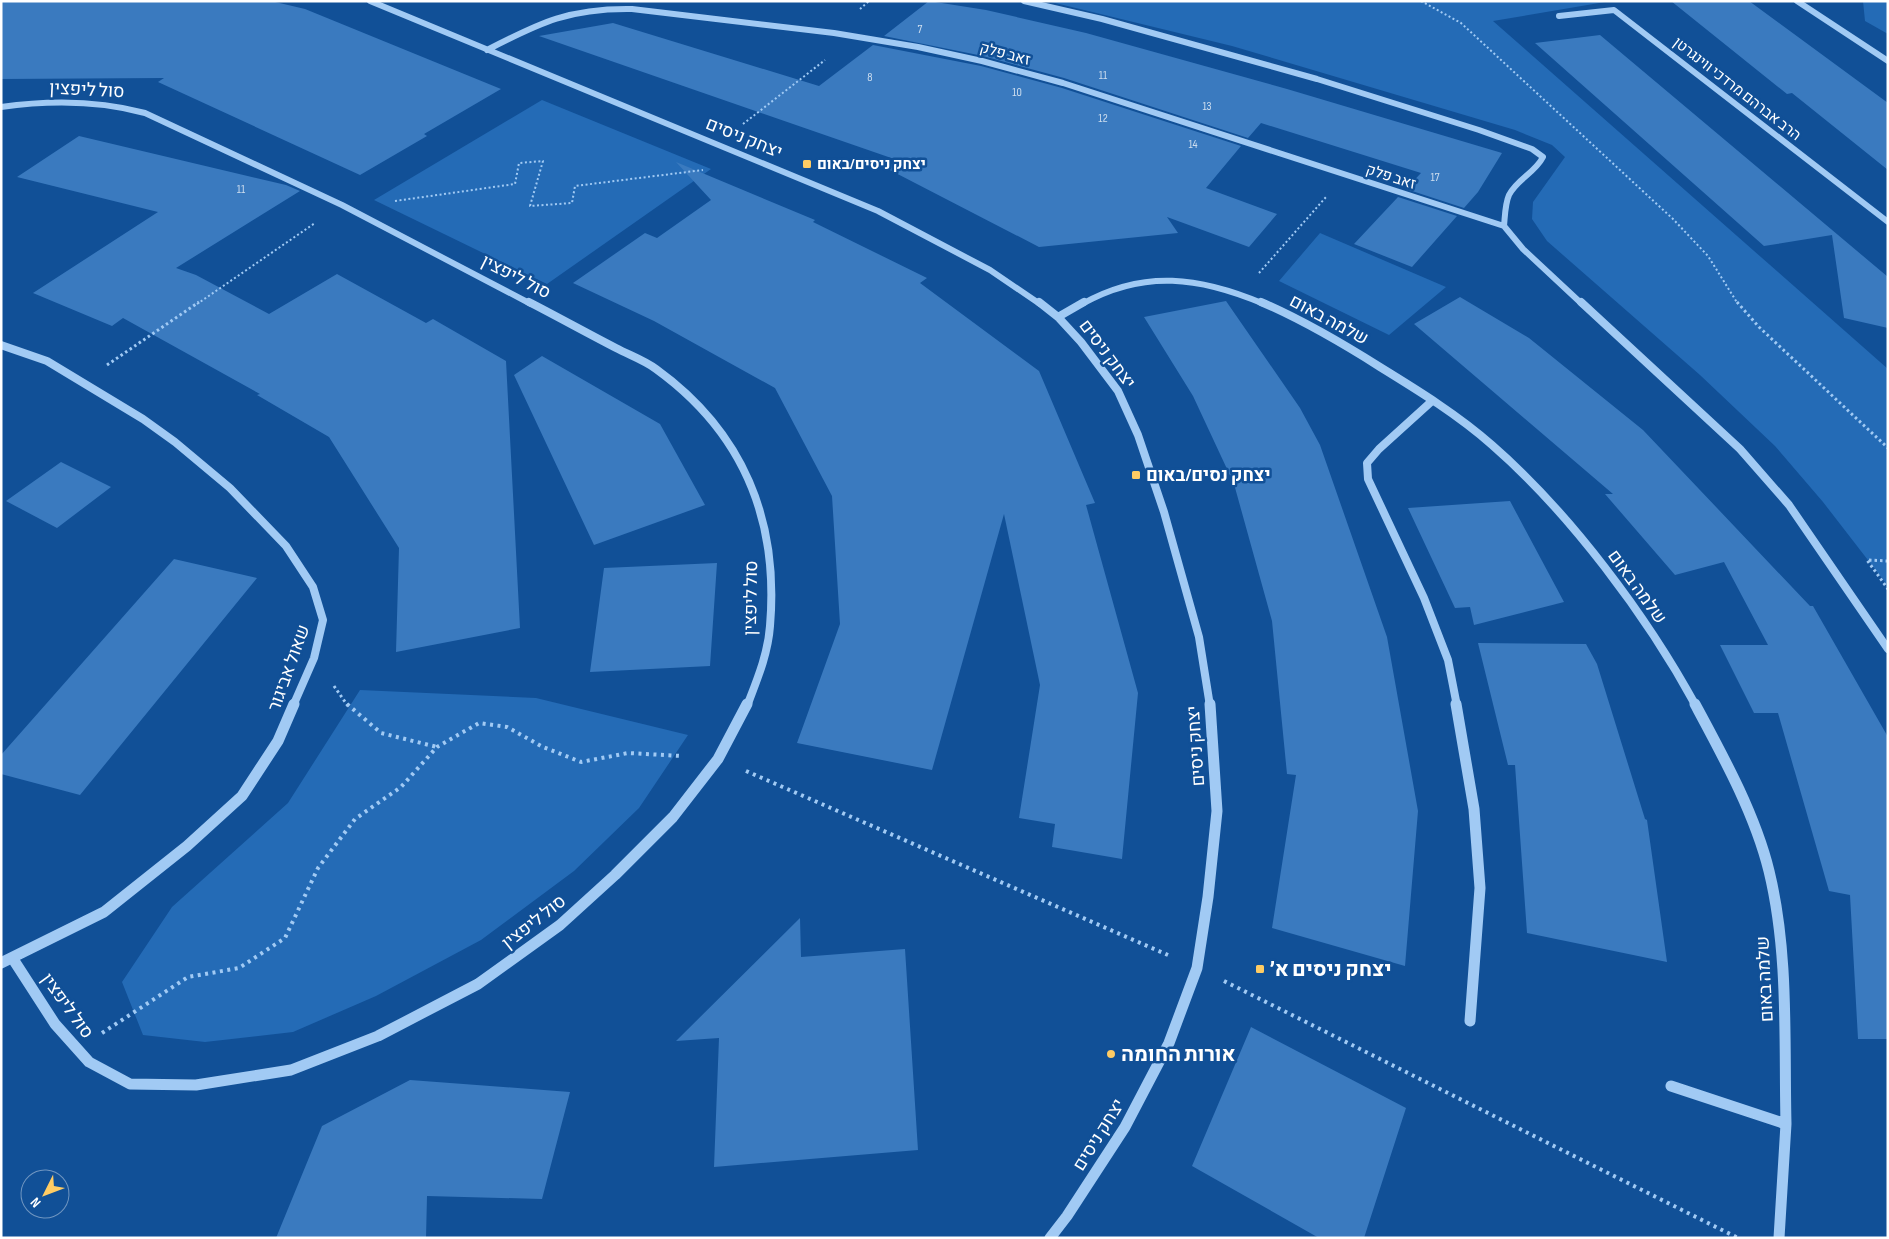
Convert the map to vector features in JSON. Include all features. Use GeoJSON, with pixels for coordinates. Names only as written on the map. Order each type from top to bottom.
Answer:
{"type":"FeatureCollection","features":[{"type":"Feature","properties":{"kind":"street","name":"יצחק ניסים"},"geometry":{"type":"LineString","coordinates":[[370,1],[878,211],[946,246],[990,270],[1058,317],[1081,342],[1118,391],[1138,435],[1164,512],[1199,637],[1212,716],[1217,811],[1208,897],[1197,968],[1169,1043],[1125,1127],[1067,1216],[1050,1238]]}},
{"type":"Feature","properties":{"kind":"street"},"geometry":{"type":"LineString","coordinates":[[1024,1],[1111,22],[1317,79],[1532,149],[1544,157],[1540,165],[1510,193],[1505,210],[1504,226],[1531,256],[1740,449],[1788,505],[1888,649]]}},
{"type":"Feature","properties":{"kind":"street"},"geometry":{"type":"LineString","coordinates":[[1797,1],[1888,61]]}},
{"type":"Feature","properties":{"kind":"street","name":"זאב פלק"},"geometry":{"type":"LineString","coordinates":[[487,50],[541,22],[560,15],[606,8],[855,37],[918,47],[982,61],[1063,83],[1344,176],[1504,226]]}},
{"type":"Feature","properties":{"kind":"street","name":"הרב אברהם מרדכי ווינגרטן"},"geometry":{"type":"LineString","coordinates":[[1559,16],[1614,10],[1888,222]]}},
{"type":"Feature","properties":{"kind":"street","name":"סול ליפצין"},"geometry":{"type":"LineString","coordinates":[[1,107],[70,102],[127,108],[168,122],[342,205],[655,368],[684,392],[712,421],[736,454],[755,492],[767,536],[771,580],[770,627],[761,670],[746,708],[718,758],[673,817],[615,876],[560,925],[478,984],[378,1036],[291,1070],[196,1085],[130,1084],[89,1062],[55,1024],[14,959]]}},
{"type":"Feature","properties":{"kind":"street","name":"שלמה באום"},"geometry":{"type":"LineString","coordinates":[[1058,317],[1098,294],[1124,285],[1162,279],[1185,280],[1221,288],[1257,300],[1338,342],[1408,384],[1478,433],[1545,496],[1601,564],[1653,636],[1706,723],[1749,813],[1769,871],[1782,946],[1786,1124],[1778,1238]]}},
{"type":"Feature","properties":{"kind":"street","name":"שאול אביגור"},"geometry":{"type":"LineString","coordinates":[[1,345],[47,361],[143,419],[175,442],[230,488],[286,546],[312,587],[324,620],[314,658],[278,741],[242,796],[187,846],[104,912],[14,959],[1,963]]}},
{"type":"Feature","properties":{"kind":"street"},"geometry":{"type":"LineString","coordinates":[[1432,401],[1378,449],[1367,463],[1368,479],[1424,598],[1448,660],[1459,719],[1474,809],[1480,888],[1470,1021]]}},
{"type":"Feature","properties":{"kind":"street"},"geometry":{"type":"LineString","coordinates":[[1672,1086],[1786,1124]]}},
{"type":"Feature","properties":{"kind":"path"},"geometry":{"type":"LineString","coordinates":[[1421,1],[1461,23],[1673,219],[1708,256],[1737,302],[1759,327],[1888,448]]}},
{"type":"Feature","properties":{"kind":"path"},"geometry":{"type":"LineString","coordinates":[[717,145],[855,37]]}},
{"type":"Feature","properties":{"kind":"path"},"geometry":{"type":"LineString","coordinates":[[364,217],[392,201],[515,184],[519,163],[543,161],[530,206],[572,203],[575,186],[708,170],[736,153]]}},
{"type":"Feature","properties":{"kind":"path"},"geometry":{"type":"LineString","coordinates":[[1240,294],[1344,176]]}},
{"type":"Feature","properties":{"kind":"path"},"geometry":{"type":"LineString","coordinates":[[82,382],[342,205]]}},
{"type":"Feature","properties":{"kind":"path"},"geometry":{"type":"LineString","coordinates":[[1888,561],[1867,560],[1888,589]]}},
{"type":"Feature","properties":{"kind":"path"},"geometry":{"type":"LineString","coordinates":[[314,658],[348,706],[381,733],[437,746]]}},
{"type":"Feature","properties":{"kind":"path"},"geometry":{"type":"LineString","coordinates":[[77,1049],[188,977],[239,968],[285,938],[318,868],[356,819],[400,787],[437,746],[479,723],[506,727],[542,747],[581,762],[628,753],[718,758],[1197,968],[1738,1238]]}},
{"type":"Feature","properties":{"kind":"shaded area"},"geometry":{"type":"Polygon","coordinates":[[[1047,1],[1611,1],[1493,21],[1888,369],[1888,586],[1823,502],[1775,446],[1700,375],[1547,241],[1532,219],[1533,202],[1565,157],[1552,145],[1515,130],[1232,46],[1047,1]]]}},
{"type":"Feature","properties":{"kind":"shaded area"},"geometry":{"type":"Polygon","coordinates":[[[1863,1],[1888,1],[1888,34],[1865,21],[1863,1]]]}},
{"type":"Feature","properties":{"kind":"shaded area"},"geometry":{"type":"Polygon","coordinates":[[[542,100],[711,169],[547,284],[374,200],[542,100]]]}},
{"type":"Feature","properties":{"kind":"shaded area"},"geometry":{"type":"Polygon","coordinates":[[[1320,233],[1446,287],[1389,335],[1279,281],[1320,233]]]}},
{"type":"Feature","properties":{"kind":"shaded area"},"geometry":{"type":"Polygon","coordinates":[[[360,690],[536,698],[688,735],[639,808],[574,871],[481,940],[376,996],[293,1032],[205,1042],[143,1035],[122,982],[172,907],[288,803],[360,690]]]}},
{"type":"Feature","properties":{"kind":"building"},"geometry":{"type":"Polygon","coordinates":[[[1,1],[271,1],[305,9],[501,89],[424,134],[427,136],[360,175],[158,82],[164,78],[1,79],[1,1]]]}},
{"type":"Feature","properties":{"kind":"building"},"geometry":{"type":"Polygon","coordinates":[[[929,1],[986,10],[1086,33],[1287,89],[1502,153],[1478,192],[1464,208],[1406,189],[1421,173],[1261,123],[1248,138],[1064,78],[983,56],[884,36],[929,1]]]}},
{"type":"Feature","properties":{"kind":"building"},"geometry":{"type":"Polygon","coordinates":[[[1671,1],[1749,1],[1888,103],[1888,170],[1792,93],[1787,94],[1671,1]]]}},
{"type":"Feature","properties":{"kind":"building"},"geometry":{"type":"Polygon","coordinates":[[[613,23],[819,86],[873,45],[981,66],[1062,88],[1241,146],[1206,188],[1277,214],[1249,247],[1167,217],[1178,233],[1039,247],[886,168],[897,160],[539,36],[613,23]]]}},
{"type":"Feature","properties":{"kind":"building"},"geometry":{"type":"Polygon","coordinates":[[[1600,35],[1888,277],[1888,328],[1844,318],[1832,235],[1764,246],[1535,43],[1600,35]]]}},
{"type":"Feature","properties":{"kind":"building"},"geometry":{"type":"Polygon","coordinates":[[[79,136],[286,185],[300,191],[176,268],[196,275],[269,314],[337,274],[426,323],[433,319],[506,361],[520,628],[396,652],[399,548],[329,437],[257,395],[260,394],[123,318],[112,326],[33,293],[158,212],[17,177],[79,136]]]}},
{"type":"Feature","properties":{"kind":"building"},"geometry":{"type":"Polygon","coordinates":[[[676,162],[815,220],[813,222],[927,278],[920,283],[1039,371],[1095,503],[1086,505],[1138,693],[1122,859],[1052,847],[1055,824],[1019,818],[1040,685],[1004,514],[932,770],[797,743],[840,624],[832,496],[775,388],[654,321],[573,283],[645,233],[657,238],[711,200],[676,162]]]}},
{"type":"Feature","properties":{"kind":"building"},"geometry":{"type":"Polygon","coordinates":[[[1398,197],[1457,216],[1412,267],[1354,244],[1398,197]]]}},
{"type":"Feature","properties":{"kind":"building"},"geometry":{"type":"Polygon","coordinates":[[[1460,297],[1529,338],[1643,430],[1810,606],[1813,606],[1888,737],[1888,1039],[1858,1039],[1850,895],[1829,891],[1778,713],[1754,713],[1720,645],[1768,645],[1724,562],[1675,575],[1605,494],[1613,494],[1414,324],[1460,297]]]}},
{"type":"Feature","properties":{"kind":"building"},"geometry":{"type":"Polygon","coordinates":[[[1226,301],[1300,408],[1320,445],[1387,637],[1418,811],[1405,966],[1272,928],[1296,775],[1287,774],[1272,621],[1234,484],[1193,396],[1144,317],[1226,301]]]}},
{"type":"Feature","properties":{"kind":"building"},"geometry":{"type":"Polygon","coordinates":[[[542,356],[660,424],[705,505],[594,545],[514,375],[542,356]]]}},
{"type":"Feature","properties":{"kind":"building"},"geometry":{"type":"Polygon","coordinates":[[[61,462],[111,487],[57,528],[6,501],[61,462]]]}},
{"type":"Feature","properties":{"kind":"building"},"geometry":{"type":"Polygon","coordinates":[[[1510,501],[1564,602],[1474,625],[1470,607],[1455,608],[1408,508],[1510,501]]]}},
{"type":"Feature","properties":{"kind":"building"},"geometry":{"type":"Polygon","coordinates":[[[174,559],[257,578],[80,795],[1,774],[1,755],[174,559]]]}},
{"type":"Feature","properties":{"kind":"building"},"geometry":{"type":"Polygon","coordinates":[[[717,563],[710,666],[590,672],[604,568],[717,563]]]}},
{"type":"Feature","properties":{"kind":"building"},"geometry":{"type":"Polygon","coordinates":[[[1478,643],[1586,644],[1597,664],[1645,819],[1647,820],[1667,962],[1527,933],[1515,765],[1508,765],[1478,643]]]}},
{"type":"Feature","properties":{"kind":"building"},"geometry":{"type":"Polygon","coordinates":[[[800,918],[801,957],[905,949],[918,1150],[714,1167],[719,1038],[676,1041],[800,918]]]}},
{"type":"Feature","properties":{"kind":"building"},"geometry":{"type":"Polygon","coordinates":[[[1251,1027],[1406,1108],[1364,1238],[1319,1238],[1192,1166],[1251,1027]]]}},
{"type":"Feature","properties":{"kind":"building"},"geometry":{"type":"Polygon","coordinates":[[[410,1080],[570,1092],[542,1199],[427,1196],[426,1238],[276,1238],[322,1126],[410,1080]]]}},
{"type":"Feature","properties":{"kind":"place","name":"יצחק ניסים/באום"},"geometry":{"type":"Point","coordinates":[807,164]}},
{"type":"Feature","properties":{"kind":"place","name":"יצחק נסים/באום"},"geometry":{"type":"Point","coordinates":[1136,475]}},
{"type":"Feature","properties":{"kind":"place","name":"יצחק ניסים א׳"},"geometry":{"type":"Point","coordinates":[1260,969]}},
{"type":"Feature","properties":{"kind":"place","name":"אורות החומה"},"geometry":{"type":"Point","coordinates":[1111,1054]}}]}
